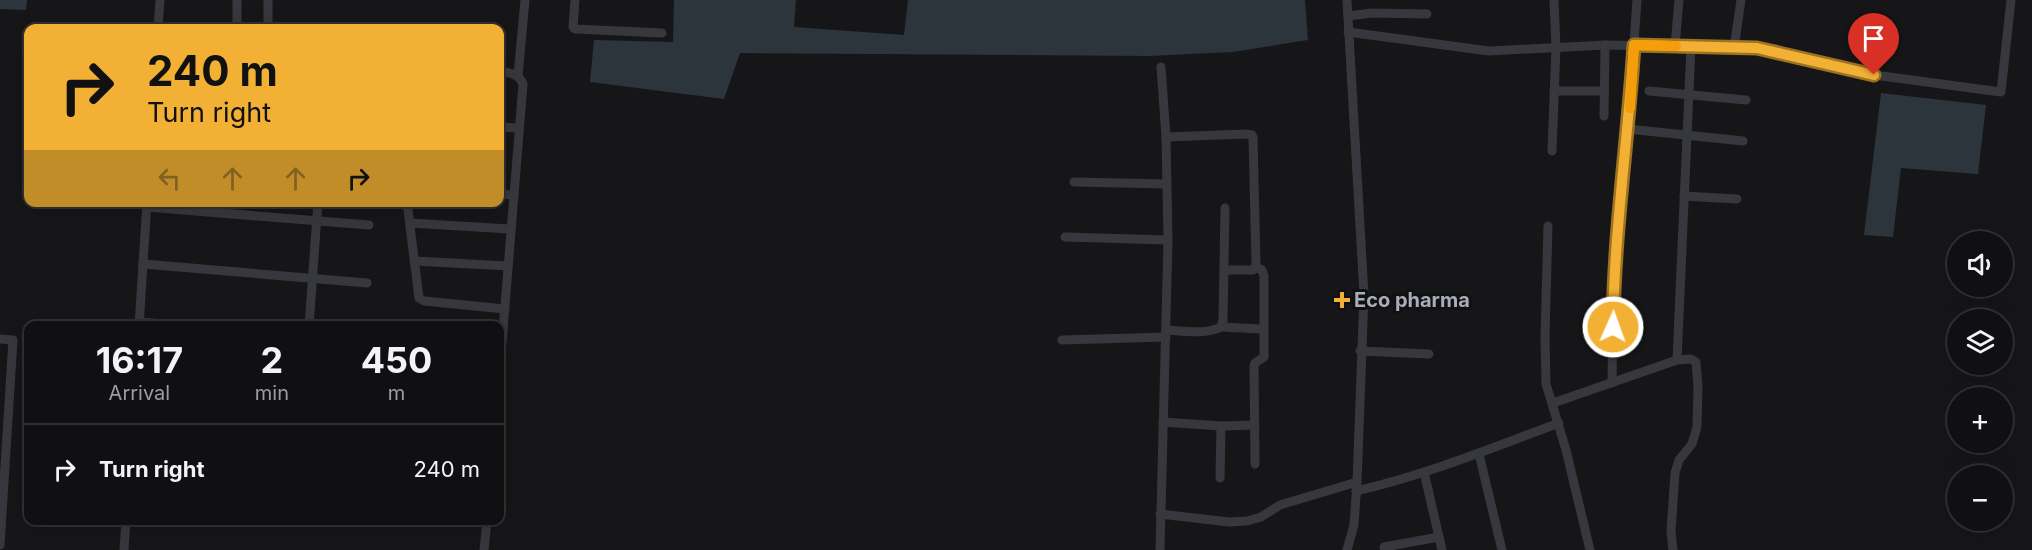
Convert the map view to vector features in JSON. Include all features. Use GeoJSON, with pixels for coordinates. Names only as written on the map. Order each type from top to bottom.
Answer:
{"type":"FeatureCollection","features":[{"type":"Feature","properties":{"kind":"street"},"geometry":{"type":"LineString","coordinates":[[158,24],[160,0]]}},
{"type":"Feature","properties":{"kind":"street"},"geometry":{"type":"LineString","coordinates":[[237,0],[237,24]]}},
{"type":"Feature","properties":{"kind":"street"},"geometry":{"type":"LineString","coordinates":[[268,0],[268,24]]}},
{"type":"Feature","properties":{"kind":"street"},"geometry":{"type":"LineString","coordinates":[[503,321],[523,84],[518,76],[525,0]]}},
{"type":"Feature","properties":{"kind":"street"},"geometry":{"type":"LineString","coordinates":[[574,0],[573,27],[575,29],[662,33]]}},
{"type":"Feature","properties":{"kind":"street"},"geometry":{"type":"LineString","coordinates":[[1347,0],[1364,294],[1354,525],[1347,550]]}},
{"type":"Feature","properties":{"kind":"street"},"geometry":{"type":"LineString","coordinates":[[1552,151],[1556,47],[1554,0]]}},
{"type":"Feature","properties":{"kind":"street"},"geometry":{"type":"LineString","coordinates":[[1612,383],[1613,310],[1618,227],[1637,0]]}},
{"type":"Feature","properties":{"kind":"street"},"geometry":{"type":"LineString","coordinates":[[1675,46],[1679,0]]}},
{"type":"Feature","properties":{"kind":"street"},"geometry":{"type":"LineString","coordinates":[[1734,48],[1741,0]]}},
{"type":"Feature","properties":{"kind":"street"},"geometry":{"type":"LineString","coordinates":[[1348,32],[1489,51],[1605,45],[1757,48],[1874,75],[2001,92],[2011,0]]}},
{"type":"Feature","properties":{"kind":"street"},"geometry":{"type":"LineString","coordinates":[[1348,16],[1427,14]]}},
{"type":"Feature","properties":{"kind":"street"},"geometry":{"type":"LineString","coordinates":[[1604,116],[1605,45]]}},
{"type":"Feature","properties":{"kind":"street"},"geometry":{"type":"LineString","coordinates":[[1677,360],[1691,46]]}},
{"type":"Feature","properties":{"kind":"street"},"geometry":{"type":"LineString","coordinates":[[1160,550],[1168,240],[1166,138],[1161,67]]}},
{"type":"Feature","properties":{"kind":"street"},"geometry":{"type":"LineString","coordinates":[[504,72],[518,76]]}},
{"type":"Feature","properties":{"kind":"street"},"geometry":{"type":"LineString","coordinates":[[1554,91],[1604,91]]}},
{"type":"Feature","properties":{"kind":"street"},"geometry":{"type":"LineString","coordinates":[[1650,91],[1746,100]]}},
{"type":"Feature","properties":{"kind":"street"},"geometry":{"type":"LineString","coordinates":[[504,127],[519,128]]}},
{"type":"Feature","properties":{"kind":"street"},"geometry":{"type":"LineString","coordinates":[[1628,129],[1743,141]]}},
{"type":"Feature","properties":{"kind":"street"},"geometry":{"type":"LineString","coordinates":[[1166,138],[1252,135],[1255,267]]}},
{"type":"Feature","properties":{"kind":"street"},"geometry":{"type":"LineString","coordinates":[[1074,182],[1167,184]]}},
{"type":"Feature","properties":{"kind":"street"},"geometry":{"type":"LineString","coordinates":[[504,194],[514,195]]}},
{"type":"Feature","properties":{"kind":"street"},"geometry":{"type":"LineString","coordinates":[[1684,196],[1737,199]]}},
{"type":"Feature","properties":{"kind":"street"},"geometry":{"type":"LineString","coordinates":[[139,321],[147,207]]}},
{"type":"Feature","properties":{"kind":"street"},"geometry":{"type":"LineString","coordinates":[[168,207],[369,225]]}},
{"type":"Feature","properties":{"kind":"street"},"geometry":{"type":"LineString","coordinates":[[309,321],[317,207]]}},
{"type":"Feature","properties":{"kind":"street"},"geometry":{"type":"LineString","coordinates":[[408,207],[419,298],[424,301],[505,309]]}},
{"type":"Feature","properties":{"kind":"street"},"geometry":{"type":"LineString","coordinates":[[1221,327],[1225,270],[1225,208]]}},
{"type":"Feature","properties":{"kind":"street"},"geometry":{"type":"LineString","coordinates":[[410,223],[510,229]]}},
{"type":"Feature","properties":{"kind":"street"},"geometry":{"type":"LineString","coordinates":[[1548,226],[1546,384],[1559,423],[1590,550]]}},
{"type":"Feature","properties":{"kind":"street"},"geometry":{"type":"LineString","coordinates":[[1065,237],[1168,240]]}},
{"type":"Feature","properties":{"kind":"street"},"geometry":{"type":"LineString","coordinates":[[414,261],[508,266]]}},
{"type":"Feature","properties":{"kind":"street"},"geometry":{"type":"LineString","coordinates":[[143,264],[367,283]]}},
{"type":"Feature","properties":{"kind":"street"},"geometry":{"type":"LineString","coordinates":[[1225,270],[1253,270],[1255,267]]}},
{"type":"Feature","properties":{"kind":"street"},"geometry":{"type":"LineString","coordinates":[[1255,267],[1262,270],[1264,276],[1262,329],[1264,357],[1254,366],[1255,464]]}},
{"type":"Feature","properties":{"kind":"street"},"geometry":{"type":"LineString","coordinates":[[1062,340],[1215,330],[1221,327],[1262,329]]}},
{"type":"Feature","properties":{"kind":"street"},"geometry":{"type":"LineString","coordinates":[[0,339],[13,340],[0,545]]}},
{"type":"Feature","properties":{"kind":"street"},"geometry":{"type":"LineString","coordinates":[[1360,351],[1429,354]]}},
{"type":"Feature","properties":{"kind":"street"},"geometry":{"type":"LineString","coordinates":[[1552,403],[1677,360],[1692,359],[1696,362],[1698,387],[1696,427],[1692,444],[1679,460],[1675,473],[1671,531],[1673,550]]}},
{"type":"Feature","properties":{"kind":"street"},"geometry":{"type":"LineString","coordinates":[[1164,422],[1221,426],[1255,425]]}},
{"type":"Feature","properties":{"kind":"street"},"geometry":{"type":"LineString","coordinates":[[1160,514],[1229,522],[1261,518],[1280,505],[1424,472],[1479,454],[1559,423]]}},
{"type":"Feature","properties":{"kind":"street"},"geometry":{"type":"LineString","coordinates":[[1220,478],[1221,426]]}},
{"type":"Feature","properties":{"kind":"street"},"geometry":{"type":"LineString","coordinates":[[1479,454],[1502,550]]}},
{"type":"Feature","properties":{"kind":"street"},"geometry":{"type":"LineString","coordinates":[[1424,472],[1442,550]]}},
{"type":"Feature","properties":{"kind":"street"},"geometry":{"type":"LineString","coordinates":[[124,550],[126,525]]}},
{"type":"Feature","properties":{"kind":"street"},"geometry":{"type":"LineString","coordinates":[[484,550],[486,525]]}},
{"type":"Feature","properties":{"kind":"street"},"geometry":{"type":"LineString","coordinates":[[1384,546],[1439,537]]}},
{"type":"Feature","properties":{"kind":"shaded area"},"geometry":{"type":"Polygon","coordinates":[[[0,0],[27,0],[26,10],[0,9],[0,0]]]}},
{"type":"Feature","properties":{"kind":"shaded area"},"geometry":{"type":"Polygon","coordinates":[[[674,0],[796,0],[794,27],[904,35],[908,0],[1305,0],[1308,40],[1233,52],[1149,56],[740,53],[724,99],[590,82],[594,40],[673,42],[674,0]]]}},
{"type":"Feature","properties":{"kind":"shaded area"},"geometry":{"type":"Polygon","coordinates":[[[1881,93],[1986,105],[1978,174],[1901,168],[1893,237],[1864,235],[1881,93]]]}},
{"type":"Feature","properties":{"kind":"slow traffic"},"geometry":{"type":"LineString","coordinates":[[1630,108],[1634,45],[1676,46]]}},
{"type":"Feature","properties":{"kind":"place","name":"Eco pharma"},"geometry":{"type":"Point","coordinates":[1342,300]}},
{"type":"Feature","properties":{"kind":"route"},"geometry":{"type":"LineString","coordinates":[[1613,327],[1618,227],[1634,45],[1757,48],[1874,75]]}}]}
